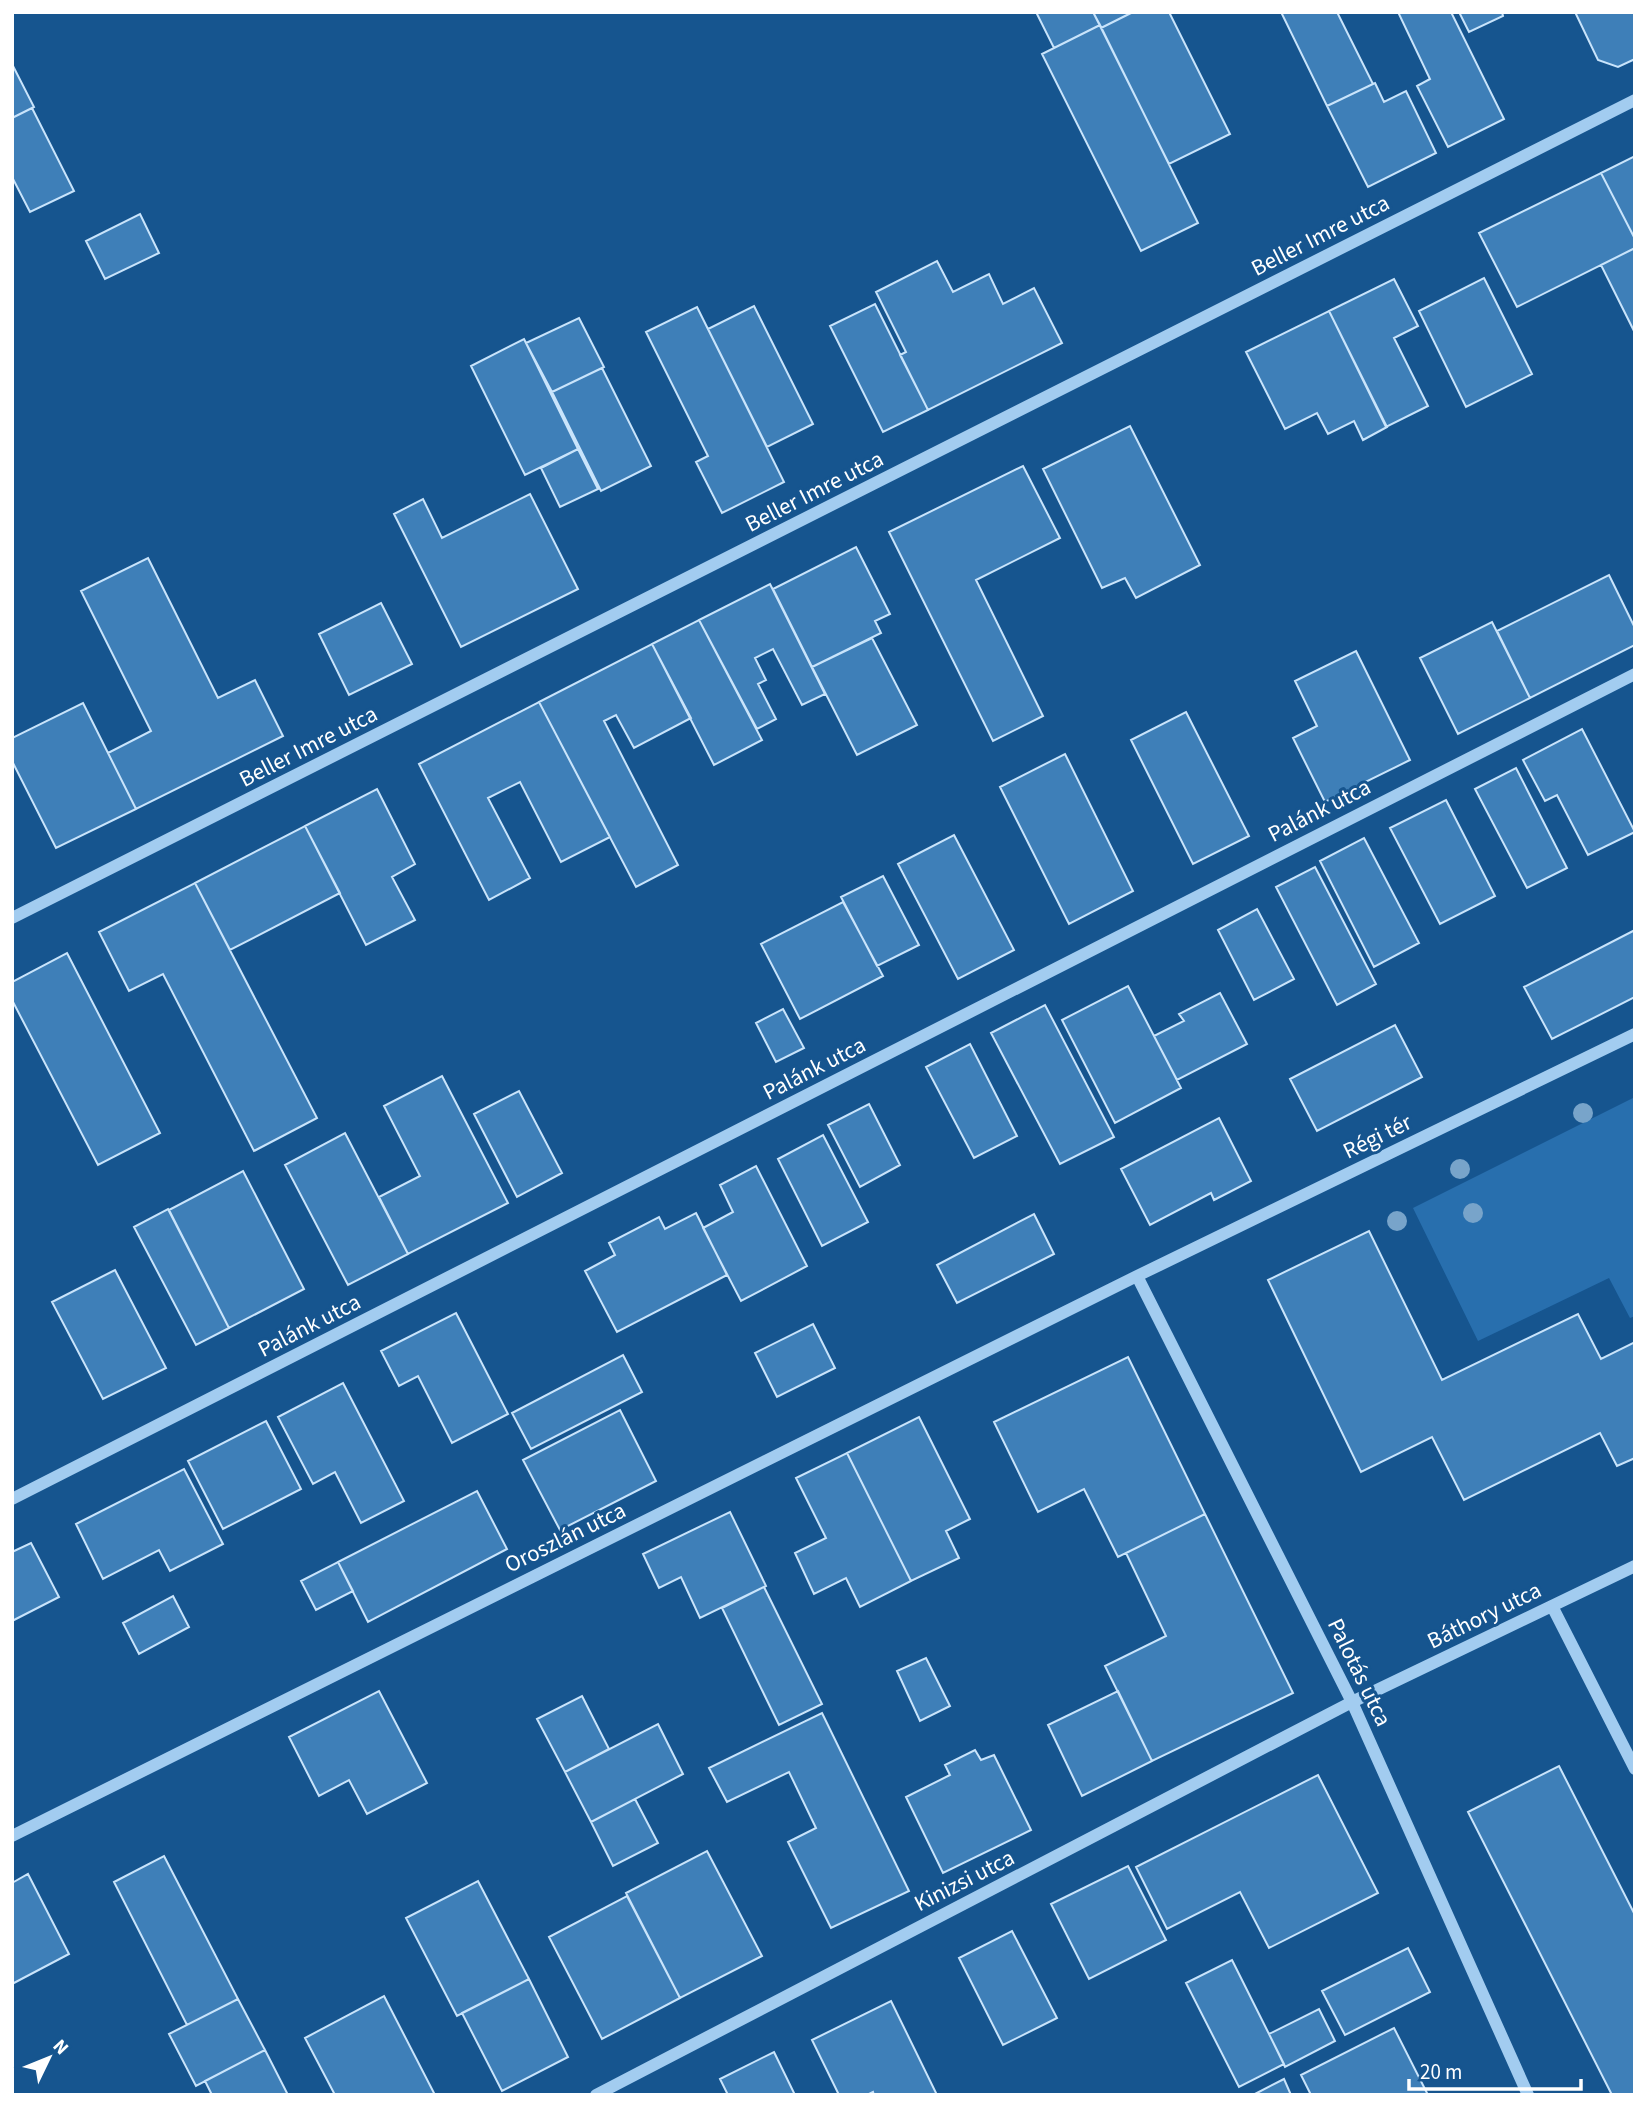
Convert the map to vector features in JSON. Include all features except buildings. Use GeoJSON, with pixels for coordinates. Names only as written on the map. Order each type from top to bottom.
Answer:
{"type":"FeatureCollection","features":[{"type":"Feature","properties":{"kind":"street","name":"Beller Imre utca"},"geometry":{"type":"LineString","coordinates":[[12,918],[1635,100]]}},
{"type":"Feature","properties":{"kind":"street","name":"Palánk utca"},"geometry":{"type":"LineString","coordinates":[[12,1499],[1635,674]]}},
{"type":"Feature","properties":{"kind":"street","name":"Régi tér"},"geometry":{"type":"LineString","coordinates":[[1137,1276],[1635,1034]]}},
{"type":"Feature","properties":{"kind":"street","name":"Palotás utca"},"geometry":{"type":"LineString","coordinates":[[1137,1276],[1352,1702],[1528,2095]]}},
{"type":"Feature","properties":{"kind":"street","name":"Oroszlán utca"},"geometry":{"type":"LineString","coordinates":[[12,1836],[1137,1276]]}},
{"type":"Feature","properties":{"kind":"street","name":"Báthory utca"},"geometry":{"type":"LineString","coordinates":[[1352,1702],[1635,1566]]}},
{"type":"Feature","properties":{"kind":"street"},"geometry":{"type":"LineString","coordinates":[[1552,1606],[1635,1769]]}},
{"type":"Feature","properties":{"kind":"street","name":"Kinizsi utca"},"geometry":{"type":"LineString","coordinates":[[596,2095],[1352,1702]]}},
{"type":"Feature","properties":{"kind":"shaded area"},"geometry":{"type":"Polygon","coordinates":[[[1635,1097],[1635,1316],[1630,1318],[1609,1278],[1478,1341],[1413,1208],[1635,1097]]]}}]}
